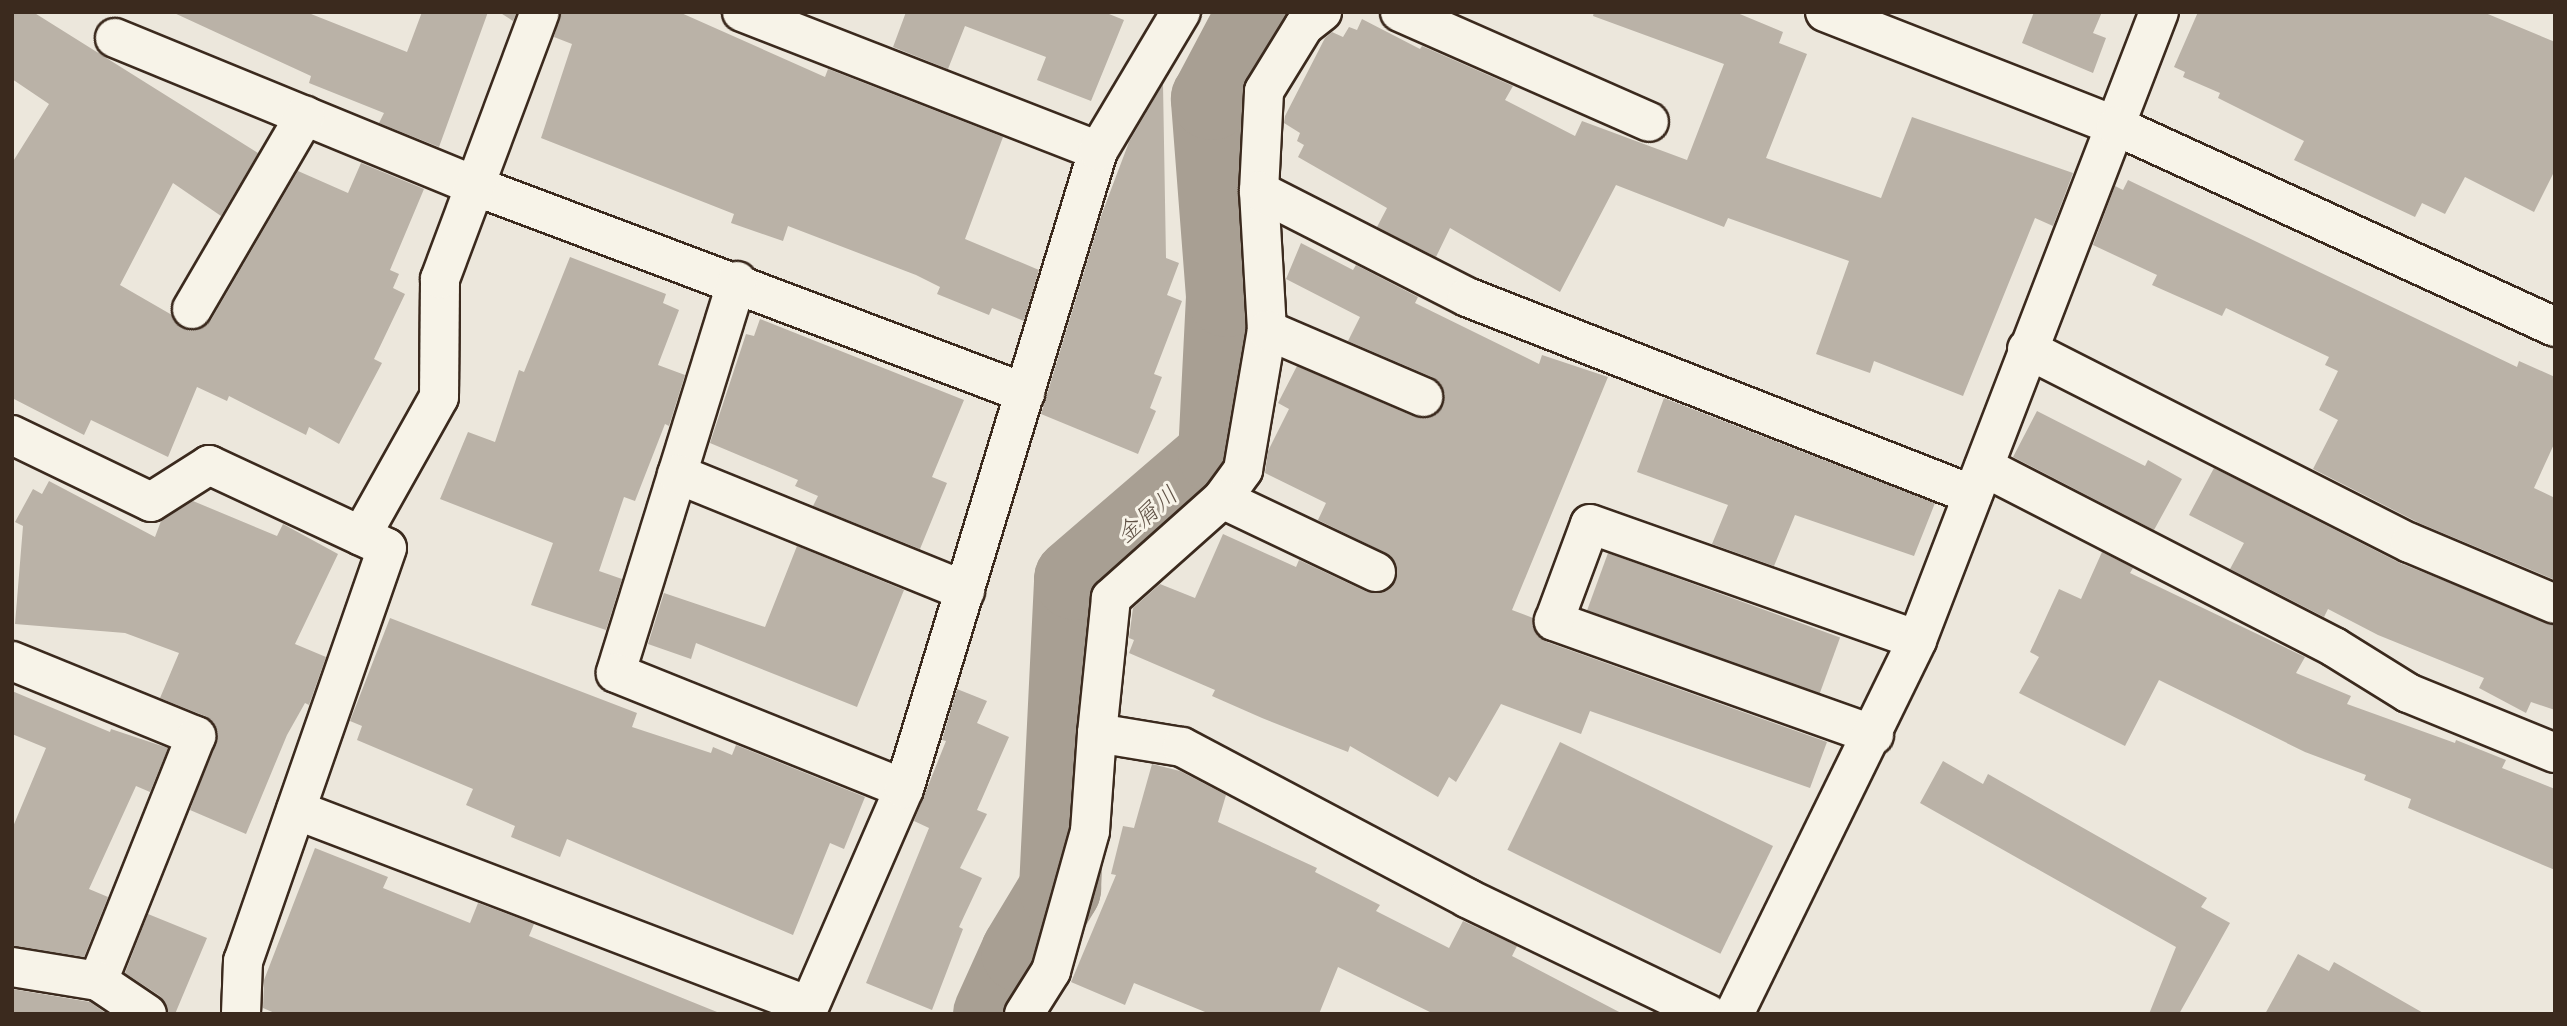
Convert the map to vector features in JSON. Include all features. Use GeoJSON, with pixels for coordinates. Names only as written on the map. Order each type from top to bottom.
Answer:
{"type":"FeatureCollection","features":[{"type":"Feature","properties":{"kind":"street"},"geometry":{"type":"LineString","coordinates":[[361,536],[439,397],[440,279],[540,12]]}},
{"type":"Feature","properties":{"kind":"street"},"geometry":{"type":"LineString","coordinates":[[742,12],[1098,151]]}},
{"type":"Feature","properties":{"kind":"street"},"geometry":{"type":"LineString","coordinates":[[296,810],[807,1010],[904,789],[1098,151],[1181,12]]}},
{"type":"Feature","properties":{"kind":"street"},"geometry":{"type":"LineString","coordinates":[[1024,1014],[1051,971],[1090,831],[1111,598],[1222,499],[1243,470],[1267,330],[1259,191],[1264,91],[1304,26],[1322,12]]}},
{"type":"Feature","properties":{"kind":"street"},"geometry":{"type":"LineString","coordinates":[[1400,12],[1649,122]]}},
{"type":"Feature","properties":{"kind":"street"},"geometry":{"type":"LineString","coordinates":[[1825,12],[2116,126],[2555,327]]}},
{"type":"Feature","properties":{"kind":"street"},"geometry":{"type":"LineString","coordinates":[[1734,1014],[1874,735],[1917,640],[2159,12]]}},
{"type":"Feature","properties":{"kind":"street"},"geometry":{"type":"LineString","coordinates":[[115,38],[475,186],[737,282],[1025,393]]}},
{"type":"Feature","properties":{"kind":"street"},"geometry":{"type":"LineString","coordinates":[[192,309],[305,116]]}},
{"type":"Feature","properties":{"kind":"street"},"geometry":{"type":"LineString","coordinates":[[1259,191],[1467,297],[1978,481],[2334,648],[2408,694],[2555,753]]}},
{"type":"Feature","properties":{"kind":"street"},"geometry":{"type":"LineString","coordinates":[[737,282],[616,673],[904,789]]}},
{"type":"Feature","properties":{"kind":"street"},"geometry":{"type":"LineString","coordinates":[[1267,330],[1423,397]]}},
{"type":"Feature","properties":{"kind":"street"},"geometry":{"type":"LineString","coordinates":[[2027,349],[2410,543],[2555,604]]}},
{"type":"Feature","properties":{"kind":"street"},"geometry":{"type":"LineString","coordinates":[[12,435],[151,502],[209,465],[387,548],[243,961],[242,1014]]}},
{"type":"Feature","properties":{"kind":"street"},"geometry":{"type":"LineString","coordinates":[[677,474],[965,591]]}},
{"type":"Feature","properties":{"kind":"street"},"geometry":{"type":"LineString","coordinates":[[1222,499],[1376,572]]}},
{"type":"Feature","properties":{"kind":"street"},"geometry":{"type":"LineString","coordinates":[[1874,735],[1554,621],[1590,524],[1917,640]]}},
{"type":"Feature","properties":{"kind":"street"},"geometry":{"type":"LineString","coordinates":[[12,661],[196,736],[98,981]]}},
{"type":"Feature","properties":{"kind":"street"},"geometry":{"type":"LineString","coordinates":[[1097,733],[1182,747],[1467,898],[1708,1014]]}},
{"type":"Feature","properties":{"kind":"street"},"geometry":{"type":"LineString","coordinates":[[12,967],[98,981],[147,1014]]}},
{"type":"Feature","properties":{"kind":"building"},"geometry":{"type":"Polygon","coordinates":[[[12,12],[33,12],[258,153],[221,216],[173,183],[120,285],[172,315],[182,328],[202,328],[211,320],[298,171],[348,193],[361,163],[424,189],[390,270],[399,274],[393,288],[405,294],[374,359],[382,363],[339,444],[309,427],[306,435],[229,396],[227,401],[197,387],[168,457],[91,420],[84,435],[14,399],[12,163],[49,104],[12,79],[12,12]]]}},
{"type":"Feature","properties":{"kind":"building"},"geometry":{"type":"Polygon","coordinates":[[[172,12],[306,12],[407,52],[422,12],[488,12],[439,147],[379,123],[384,113],[309,83],[311,76],[172,12]]]}},
{"type":"Feature","properties":{"kind":"building"},"geometry":{"type":"Polygon","coordinates":[[[499,12],[517,12],[513,21],[499,12]]]}},
{"type":"Feature","properties":{"kind":"building"},"geometry":{"type":"Polygon","coordinates":[[[561,12],[679,12],[825,77],[828,69],[1003,137],[965,239],[1039,270],[1024,321],[992,308],[989,315],[937,294],[940,287],[916,275],[788,226],[783,241],[731,223],[734,214],[541,138],[572,44],[554,37],[561,12]]]}},
{"type":"Feature","properties":{"kind":"building"},"geometry":{"type":"Polygon","coordinates":[[[906,12],[1104,12],[1124,20],[1091,101],[1037,80],[1046,57],[965,26],[948,69],[893,47],[906,12]]]}},
{"type":"Feature","properties":{"kind":"building"},"geometry":{"type":"Polygon","coordinates":[[[1594,12],[1735,12],[1783,32],[1779,43],[1807,54],[1766,158],[1881,198],[1912,117],[2073,173],[2053,226],[2035,218],[1963,396],[1874,361],[1870,373],[1816,354],[1849,261],[1728,218],[1724,227],[1616,185],[1560,292],[1450,228],[1436,257],[1377,227],[1387,208],[1298,157],[1304,145],[1297,141],[1300,133],[1284,123],[1285,116],[1325,38],[1332,32],[1343,37],[1349,27],[1357,30],[1362,19],[1420,49],[1422,46],[1513,86],[1505,100],[1575,136],[1582,121],[1687,160],[1724,64],[1593,16],[1594,12]]]}},
{"type":"Feature","properties":{"kind":"building"},"geometry":{"type":"Polygon","coordinates":[[[2034,12],[2102,12],[2093,33],[2106,38],[2093,73],[2022,43],[2034,12]]]}},
{"type":"Feature","properties":{"kind":"building"},"geometry":{"type":"Polygon","coordinates":[[[2198,12],[2483,12],[2555,42],[2555,170],[2534,212],[2465,177],[2445,214],[2422,203],[2415,217],[2294,160],[2304,141],[2218,98],[2220,93],[2183,77],[2185,72],[2174,67],[2198,12]]]}},
{"type":"Feature","properties":{"kind":"building"},"geometry":{"type":"Polygon","coordinates":[[[1163,84],[1166,258],[1179,263],[1167,295],[1182,301],[1154,374],[1162,377],[1150,408],[1156,411],[1138,454],[1041,414],[1101,216],[1129,142],[1163,84]]]}},
{"type":"Feature","properties":{"kind":"building"},"geometry":{"type":"Polygon","coordinates":[[[2128,180],[2517,367],[2519,361],[2555,377],[2555,442],[2534,488],[2555,498],[2555,580],[2419,523],[2313,469],[2338,420],[2319,410],[2338,371],[2325,365],[2329,357],[2226,308],[2222,316],[2152,285],[2157,275],[2093,245],[2115,186],[2123,190],[2128,180]]]}},
{"type":"Feature","properties":{"kind":"building"},"geometry":{"type":"Polygon","coordinates":[[[1301,243],[1353,270],[1356,265],[1418,297],[1415,303],[1539,364],[1542,355],[1608,377],[1512,610],[1533,618],[1537,635],[1547,642],[1827,742],[1810,788],[1590,711],[1581,734],[1501,704],[1456,782],[1449,777],[1438,797],[1350,746],[1348,752],[1262,718],[1212,696],[1215,690],[1129,653],[1134,640],[1129,638],[1133,608],[1160,584],[1195,598],[1223,534],[1296,567],[1299,560],[1367,592],[1388,590],[1396,581],[1394,560],[1386,553],[1318,520],[1326,503],[1265,473],[1268,451],[1289,409],[1278,403],[1297,366],[1415,417],[1437,414],[1445,394],[1432,377],[1348,341],[1360,317],[1286,279],[1301,243]]]}},
{"type":"Feature","properties":{"kind":"building"},"geometry":{"type":"Polygon","coordinates":[[[570,257],[666,294],[663,303],[679,310],[658,365],[685,375],[669,426],[665,424],[635,501],[624,497],[599,571],[622,579],[606,630],[531,605],[553,543],[440,499],[468,432],[495,442],[519,370],[524,372],[570,257]]]}},
{"type":"Feature","properties":{"kind":"building"},"geometry":{"type":"Polygon","coordinates":[[[760,319],[964,400],[932,477],[947,483],[920,549],[813,506],[818,496],[795,486],[798,480],[710,443],[746,334],[754,336],[760,319]]]}},
{"type":"Feature","properties":{"kind":"building"},"geometry":{"type":"Polygon","coordinates":[[[1664,398],[1935,503],[1914,556],[1795,515],[1774,566],[1712,544],[1728,505],[1637,472],[1664,398]]]}},
{"type":"Feature","properties":{"kind":"building"},"geometry":{"type":"Polygon","coordinates":[[[2037,411],[2145,466],[2148,460],[2182,479],[2154,530],[2013,457],[2037,411]]]}},
{"type":"Feature","properties":{"kind":"building"},"geometry":{"type":"Polygon","coordinates":[[[2214,468],[2400,563],[2555,625],[2555,710],[2531,702],[2526,713],[2479,688],[2484,678],[2378,635],[2328,609],[2324,617],[2230,569],[2244,543],[2189,515],[2214,468]]]}},
{"type":"Feature","properties":{"kind":"building"},"geometry":{"type":"Polygon","coordinates":[[[49,481],[155,537],[161,521],[193,501],[277,536],[283,524],[338,554],[295,644],[326,657],[309,705],[305,703],[287,735],[246,834],[190,810],[218,734],[205,716],[160,698],[179,653],[125,633],[15,624],[23,526],[15,522],[33,489],[42,494],[49,481]]]}},
{"type":"Feature","properties":{"kind":"building"},"geometry":{"type":"Polygon","coordinates":[[[797,546],[904,590],[857,707],[696,643],[691,659],[648,644],[664,593],[765,627],[797,546]]]}},
{"type":"Feature","properties":{"kind":"building"},"geometry":{"type":"Polygon","coordinates":[[[2102,552],[2133,568],[2130,573],[2305,657],[2296,673],[2351,696],[2347,704],[2455,743],[2456,740],[2506,760],[2502,768],[2555,789],[2555,870],[2408,808],[2411,799],[2364,780],[2366,775],[2305,752],[2159,680],[2125,746],[2019,693],[2039,657],[2030,652],[2059,589],[2081,599],[2102,552]]]}},
{"type":"Feature","properties":{"kind":"building"},"geometry":{"type":"Polygon","coordinates":[[[1608,553],[1840,637],[1819,695],[1587,610],[1608,553]]]}},
{"type":"Feature","properties":{"kind":"building"},"geometry":{"type":"Polygon","coordinates":[[[390,618],[637,713],[632,727],[711,753],[713,747],[732,755],[736,745],[865,797],[844,849],[830,843],[793,935],[567,839],[560,857],[511,837],[515,826],[466,805],[473,789],[357,740],[362,726],[350,721],[390,618]]]}},
{"type":"Feature","properties":{"kind":"building"},"geometry":{"type":"Polygon","coordinates":[[[957,689],[987,701],[977,723],[1009,737],[977,810],[987,814],[960,868],[982,878],[959,927],[963,929],[932,1010],[866,983],[929,828],[914,821],[946,741],[942,740],[957,689]]]}},
{"type":"Feature","properties":{"kind":"building"},"geometry":{"type":"Polygon","coordinates":[[[12,691],[110,732],[111,729],[168,748],[150,792],[136,786],[89,889],[108,897],[84,957],[12,946],[12,829],[46,748],[12,734],[12,691]]]}},
{"type":"Feature","properties":{"kind":"building"},"geometry":{"type":"Polygon","coordinates":[[[1560,742],[1773,846],[1720,954],[1507,850],[1560,742]]]}},
{"type":"Feature","properties":{"kind":"building"},"geometry":{"type":"Polygon","coordinates":[[[1943,761],[1983,784],[1988,774],[2207,898],[2201,907],[2230,923],[2179,1014],[2149,1014],[2176,947],[1920,803],[1943,761]]]}},
{"type":"Feature","properties":{"kind":"building"},"geometry":{"type":"Polygon","coordinates":[[[1152,764],[1180,771],[1226,795],[1218,822],[1317,868],[1315,872],[1380,905],[1376,911],[1449,948],[1463,921],[1517,946],[1512,956],[1623,1014],[1434,1014],[1338,967],[1319,1014],[1210,1014],[1134,983],[1125,1005],[1071,982],[1116,875],[1111,874],[1123,826],[1134,828],[1152,764]]]}},
{"type":"Feature","properties":{"kind":"building"},"geometry":{"type":"Polygon","coordinates":[[[315,848],[388,877],[383,888],[470,923],[478,903],[534,924],[529,936],[722,1014],[277,1014],[263,1008],[264,980],[315,848]]]}},
{"type":"Feature","properties":{"kind":"building"},"geometry":{"type":"Polygon","coordinates":[[[148,914],[207,938],[175,1014],[169,1014],[160,996],[125,973],[148,914]]]}},
{"type":"Feature","properties":{"kind":"building"},"geometry":{"type":"Polygon","coordinates":[[[2298,954],[2329,971],[2334,962],[2425,1014],[2265,1014],[2298,954]]]}},
{"type":"Feature","properties":{"kind":"building"},"geometry":{"type":"Polygon","coordinates":[[[12,989],[90,1002],[107,1014],[12,1014],[12,989]]]}},
{"type":"Feature","properties":{"kind":"waterway","name":"金屑川"},"geometry":{"type":"LineString","coordinates":[[994,1014],[1022,952],[1060,889],[1075,579],[1219,455],[1227,296],[1212,99],[1258,12]]}}]}
